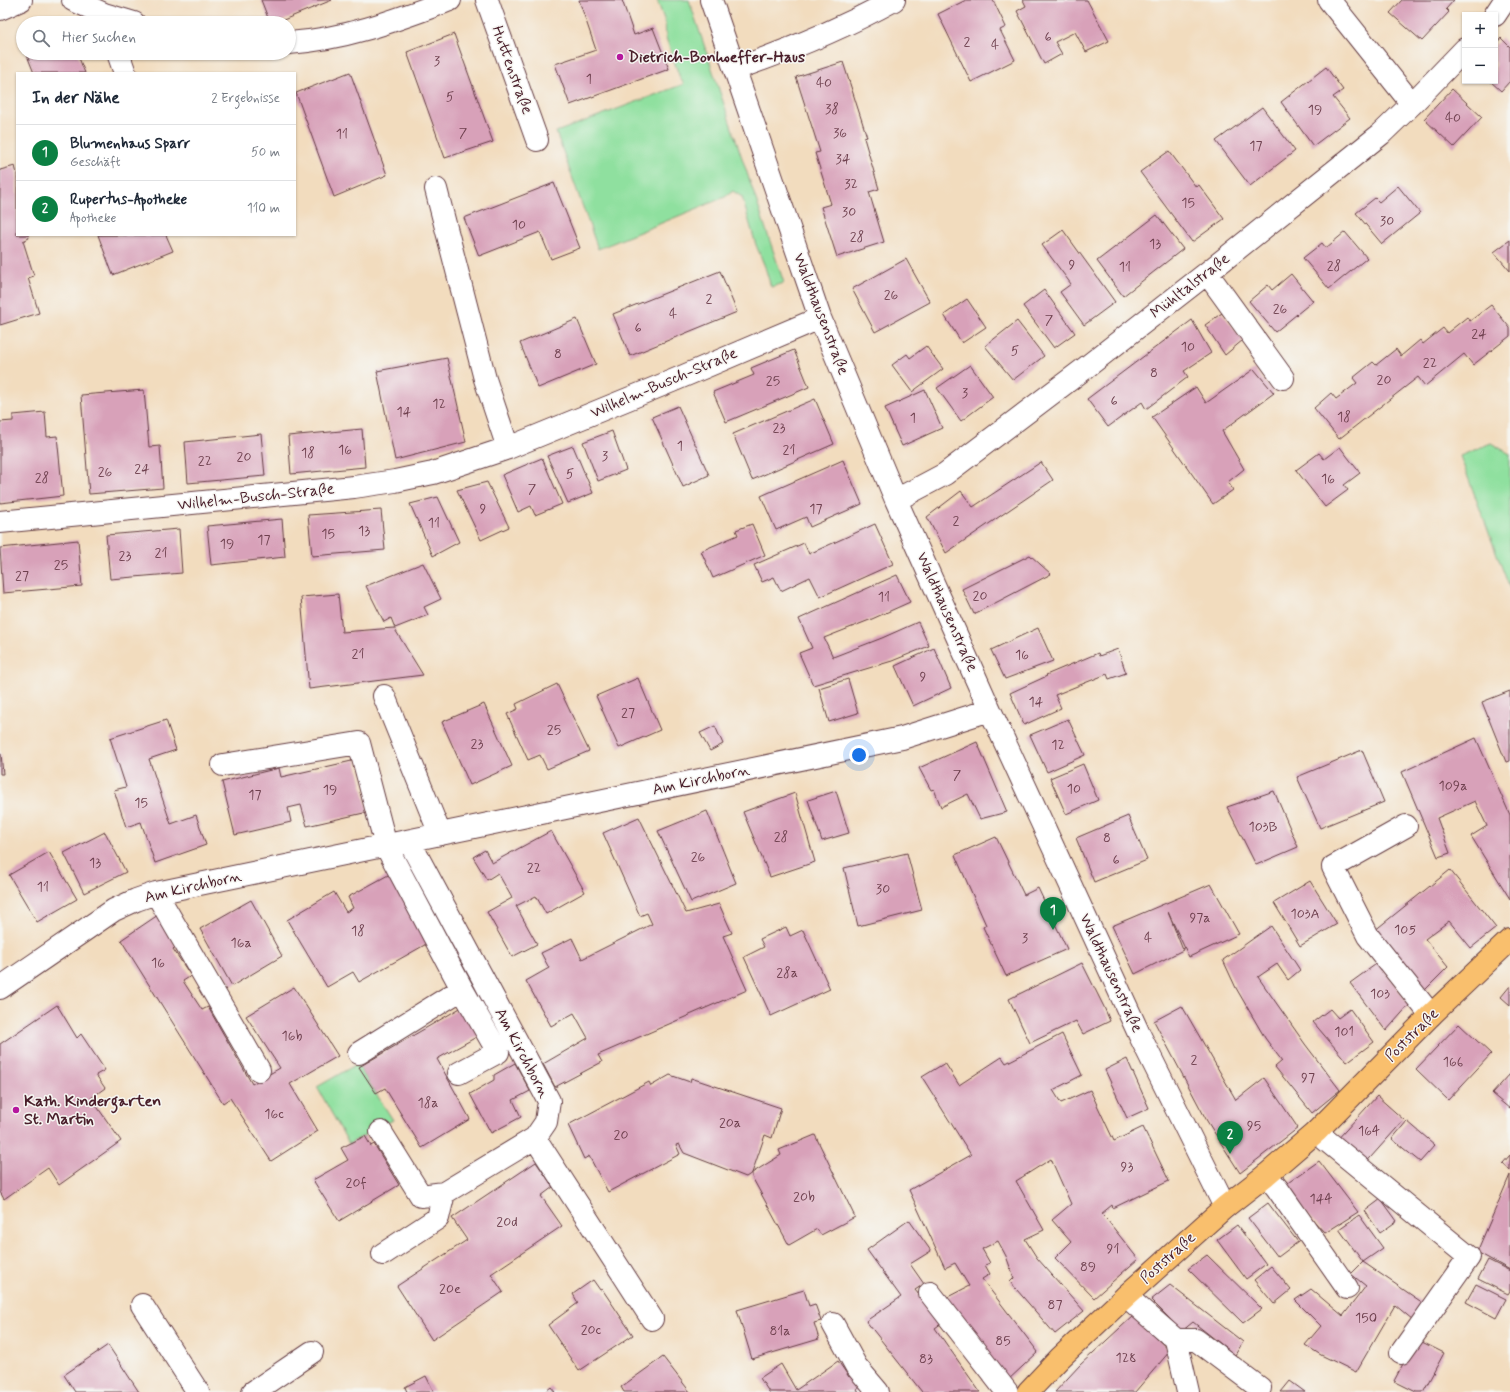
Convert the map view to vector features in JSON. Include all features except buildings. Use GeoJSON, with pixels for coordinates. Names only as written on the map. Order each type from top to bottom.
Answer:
{"type":"FeatureCollection","features":[{"type":"Feature","properties":{"kind":"main road","name":"Poststraße"},"geometry":{"type":"LineString","coordinates":[[1028,1392],[1060,1358],[1126,1296],[1225,1207],[1266,1175],[1316,1132],[1431,1015],[1510,940]]}},
{"type":"Feature","properties":{"kind":"street"},"geometry":{"type":"LineString","coordinates":[[0,9],[21,0]]}},
{"type":"Feature","properties":{"kind":"street"},"geometry":{"type":"LineString","coordinates":[[72,0],[102,16]]}},
{"type":"Feature","properties":{"kind":"street"},"geometry":{"type":"LineString","coordinates":[[296,42],[348,35],[390,22],[450,0]]}},
{"type":"Feature","properties":{"kind":"street","name":"Huttenstraße"},"geometry":{"type":"LineString","coordinates":[[487,0],[537,140]]}},
{"type":"Feature","properties":{"kind":"street","name":"Waldthausenstraße"},"geometry":{"type":"LineString","coordinates":[[711,0],[820,318],[896,500],[990,710],[1140,1036],[1225,1207]]}},
{"type":"Feature","properties":{"kind":"street"},"geometry":{"type":"LineString","coordinates":[[735,69],[811,41],[894,0]]}},
{"type":"Feature","properties":{"kind":"street"},"geometry":{"type":"LineString","coordinates":[[1329,0],[1412,104]]}},
{"type":"Feature","properties":{"kind":"street"},"geometry":{"type":"LineString","coordinates":[[1497,12],[1505,0]]}},
{"type":"Feature","properties":{"kind":"street","name":"Mühltalstraße"},"geometry":{"type":"LineString","coordinates":[[896,500],[945,474],[1207,273],[1382,134],[1462,52]]}},
{"type":"Feature","properties":{"kind":"street"},"geometry":{"type":"LineString","coordinates":[[120,60],[125,72]]}},
{"type":"Feature","properties":{"kind":"street"},"geometry":{"type":"LineString","coordinates":[[436,189],[485,379],[508,448]]}},
{"type":"Feature","properties":{"kind":"street"},"geometry":{"type":"LineString","coordinates":[[1207,273],[1283,378]]}},
{"type":"Feature","properties":{"kind":"street","name":"Wilhelm-Busch-Straße"},"geometry":{"type":"LineString","coordinates":[[0,522],[354,487],[395,481],[433,473],[508,448],[672,381],[820,318]]}},
{"type":"Feature","properties":{"kind":"street"},"geometry":{"type":"LineString","coordinates":[[384,696],[440,834]]}},
{"type":"Feature","properties":{"kind":"street","name":"Am Kirchborn"},"geometry":{"type":"LineString","coordinates":[[0,988],[114,910],[156,893],[902,738],[990,710]]}},
{"type":"Feature","properties":{"kind":"street"},"geometry":{"type":"LineString","coordinates":[[223,765],[359,743],[386,846],[462,989],[498,1052],[459,1073]]}},
{"type":"Feature","properties":{"kind":"street"},"geometry":{"type":"LineString","coordinates":[[1406,826],[1334,866],[1368,936],[1431,1015]]}},
{"type":"Feature","properties":{"kind":"street","name":"Am Kirchborn"},"geometry":{"type":"LineString","coordinates":[[409,841],[549,1101],[546,1122],[535,1138]]}},
{"type":"Feature","properties":{"kind":"street"},"geometry":{"type":"LineString","coordinates":[[156,893],[260,1070]]}},
{"type":"Feature","properties":{"kind":"street"},"geometry":{"type":"LineString","coordinates":[[359,1052],[462,989]]}},
{"type":"Feature","properties":{"kind":"street"},"geometry":{"type":"LineString","coordinates":[[381,1132],[421,1196],[444,1194],[535,1138],[652,1319]]}},
{"type":"Feature","properties":{"kind":"street"},"geometry":{"type":"LineString","coordinates":[[1316,1132],[1469,1257],[1401,1353]]}},
{"type":"Feature","properties":{"kind":"street"},"geometry":{"type":"LineString","coordinates":[[1266,1175],[1277,1188],[1347,1288]]}},
{"type":"Feature","properties":{"kind":"street"},"geometry":{"type":"LineString","coordinates":[[382,1254],[438,1218],[444,1194]]}},
{"type":"Feature","properties":{"kind":"street"},"geometry":{"type":"LineString","coordinates":[[930,1293],[1008,1392]]}},
{"type":"Feature","properties":{"kind":"street"},"geometry":{"type":"LineString","coordinates":[[1126,1296],[1176,1340],[1188,1392]]}},
{"type":"Feature","properties":{"kind":"street"},"geometry":{"type":"LineString","coordinates":[[142,1305],[198,1392]]}},
{"type":"Feature","properties":{"kind":"street"},"geometry":{"type":"LineString","coordinates":[[833,1324],[856,1366],[878,1392]]}},
{"type":"Feature","properties":{"kind":"street"},"geometry":{"type":"LineString","coordinates":[[1176,1340],[1196,1340],[1260,1388]]}},
{"type":"Feature","properties":{"kind":"street"},"geometry":{"type":"LineString","coordinates":[[252,1392],[312,1352]]}},
{"type":"Feature","properties":{"kind":"green space"},"geometry":{"type":"Polygon","coordinates":[[[657,0],[689,0],[784,283],[771,287],[756,245],[742,197],[733,191],[725,197],[598,249],[556,132],[684,84],[680,78],[666,38],[665,22],[657,0]]]}},
{"type":"Feature","properties":{"kind":"green space"},"geometry":{"type":"Polygon","coordinates":[[[1491,443],[1510,454],[1510,589],[1460,456],[1491,443]]]}},
{"type":"Feature","properties":{"kind":"green space"},"geometry":{"type":"Polygon","coordinates":[[[357,1064],[393,1120],[349,1144],[317,1087],[357,1064]]]}},
{"type":"Feature","properties":{"kind":"place","name":"Dietrich-Bonhoeffer-Haus"},"geometry":{"type":"Point","coordinates":[620,57]}},
{"type":"Feature","properties":{"kind":"place","name":"Blumenhaus Sparr"},"geometry":{"type":"Point","coordinates":[1053,930]}},
{"type":"Feature","properties":{"kind":"place","name":"Kath. Kindergarten St. Martin"},"geometry":{"type":"Point","coordinates":[16,1110]}},
{"type":"Feature","properties":{"kind":"place","name":"Rupertus-Apotheke"},"geometry":{"type":"Point","coordinates":[1230,1154]}}]}
